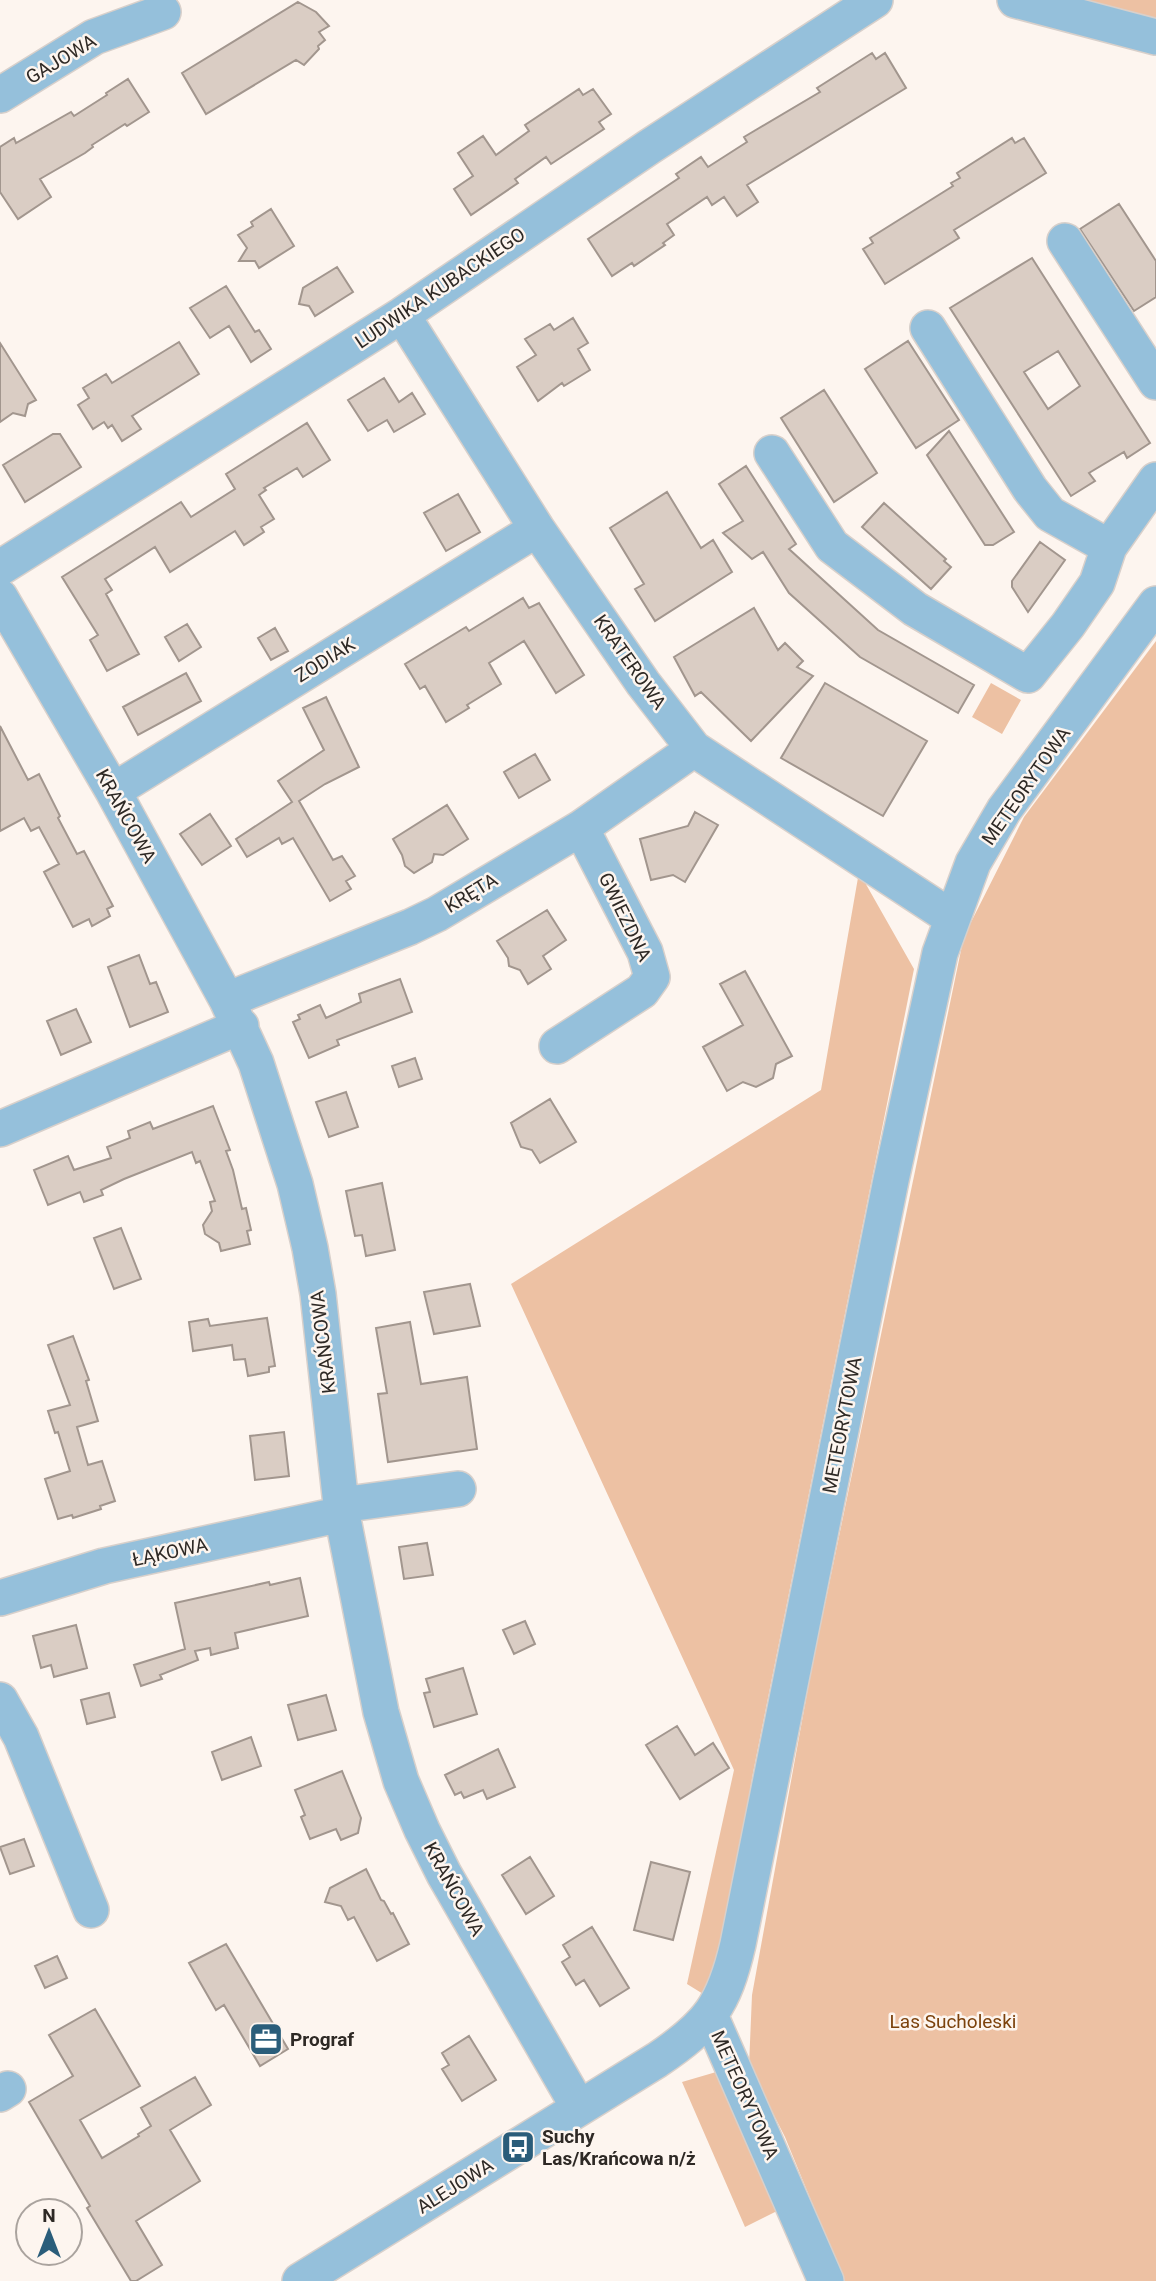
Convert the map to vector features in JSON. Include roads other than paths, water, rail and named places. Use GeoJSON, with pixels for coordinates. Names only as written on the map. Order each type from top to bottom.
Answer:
{"type":"FeatureCollection","features":[{"type":"Feature","properties":{"kind":"street","name":"LUDWIKA KUBACKIEGO"},"geometry":{"type":"LineString","coordinates":[[0,568],[402,315],[638,154],[875,0]]}},
{"type":"Feature","properties":{"kind":"street"},"geometry":{"type":"LineString","coordinates":[[1014,0],[1156,37]]}},
{"type":"Feature","properties":{"kind":"street","name":"GAJOWA"},"geometry":{"type":"LineString","coordinates":[[0,95],[94,37],[163,12]]}},
{"type":"Feature","properties":{"kind":"street"},"geometry":{"type":"LineString","coordinates":[[1065,241],[1156,382]]}},
{"type":"Feature","properties":{"kind":"street","name":"KRATEROWA"},"geometry":{"type":"LineString","coordinates":[[402,315],[537,528],[643,683],[694,749],[952,918]]}},
{"type":"Feature","properties":{"kind":"street"},"geometry":{"type":"LineString","coordinates":[[928,328],[1030,489],[1050,514],[1109,547]]}},
{"type":"Feature","properties":{"kind":"street"},"geometry":{"type":"LineString","coordinates":[[772,453],[832,546],[915,608],[1028,675],[1097,583],[1109,547],[1156,480]]}},
{"type":"Feature","properties":{"kind":"street","name":"ZODIAK"},"geometry":{"type":"LineString","coordinates":[[113,791],[537,528]]}},
{"type":"Feature","properties":{"kind":"street","name":"KRAŃCOWA"},"geometry":{"type":"LineString","coordinates":[[0,597],[113,791],[234,1013],[256,1063],[295,1184],[310,1248],[318,1294],[342,1510],[381,1712],[401,1781],[444,1874],[579,2108]]}},
{"type":"Feature","properties":{"kind":"street","name":"METEORYTOWA"},"geometry":{"type":"LineString","coordinates":[[826,2281],[710,2015],[724,1992],[738,1944],[907,1099],[937,965],[973,863],[1004,810],[1156,604]]}},
{"type":"Feature","properties":{"kind":"street"},"geometry":{"type":"LineString","coordinates":[[1068,625],[1117,657]]}},
{"type":"Feature","properties":{"kind":"street","name":"KRĘTA"},"geometry":{"type":"LineString","coordinates":[[0,1129],[437,914],[581,828],[694,749]]}},
{"type":"Feature","properties":{"kind":"street","name":"GWIEZDNA"},"geometry":{"type":"LineString","coordinates":[[556,1046],[642,991],[652,977],[645,952],[581,828]]}},
{"type":"Feature","properties":{"kind":"street","name":"ŁĄKOWA"},"geometry":{"type":"LineString","coordinates":[[0,1598],[104,1566],[342,1510],[458,1489]]}},
{"type":"Feature","properties":{"kind":"street"},"geometry":{"type":"LineString","coordinates":[[0,1700],[21,1737],[92,1910]]}},
{"type":"Feature","properties":{"kind":"street","name":"ALEJOWA"},"geometry":{"type":"LineString","coordinates":[[300,2281],[679,2045],[710,2015]]}},
{"type":"Feature","properties":{"kind":"place","name":"Prograf"},"geometry":{"type":"Point","coordinates":[266,2039]}},
{"type":"Feature","properties":{"kind":"place","name":"Suchy Las/Krańcowa n/ż"},"geometry":{"type":"Point","coordinates":[518,2147]}},
{"type":"Feature","properties":{"kind":"park label","name":"Las Sucholeski"},"geometry":{"type":"Point","coordinates":[953,2021]}}]}
